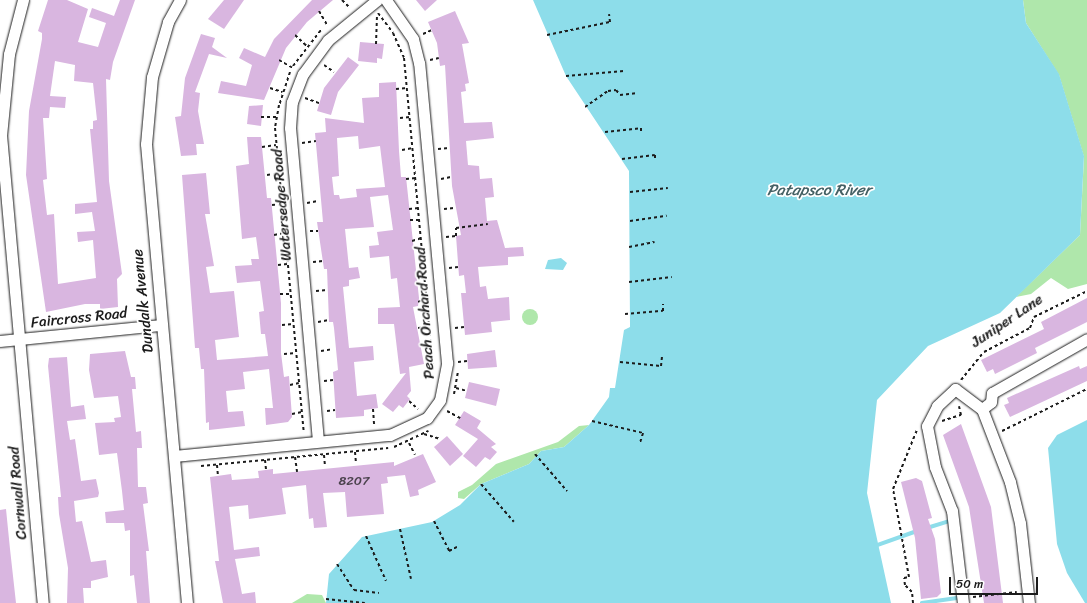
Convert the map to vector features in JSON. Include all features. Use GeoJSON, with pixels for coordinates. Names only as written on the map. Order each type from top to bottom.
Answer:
{"type":"FeatureCollection","features":[{"type":"Feature","properties":{"kind":"street","name":"Cornwall Road"},"geometry":{"type":"LineString","coordinates":[[23,0],[9,54],[1,135],[18,339],[43,603]]}},
{"type":"Feature","properties":{"kind":"street","name":"Dundalk Avenue"},"geometry":{"type":"LineString","coordinates":[[180,0],[159,50],[147,106],[149,200],[188,603]]}},
{"type":"Feature","properties":{"kind":"street","name":"Peach Orchard Road"},"geometry":{"type":"LineString","coordinates":[[174,456],[390,435],[413,427],[433,411],[445,386],[447,363],[417,52],[408,31],[386,0]]}},
{"type":"Feature","properties":{"kind":"street","name":"Watersedge Road"},"geometry":{"type":"LineString","coordinates":[[318,441],[290,128],[292,102],[303,74],[323,46],[376,6]]}},
{"type":"Feature","properties":{"kind":"street","name":"Faircross Road"},"geometry":{"type":"LineString","coordinates":[[0,341],[161,325]]}},
{"type":"Feature","properties":{"kind":"street"},"geometry":{"type":"LineString","coordinates":[[982,409],[991,402],[992,393],[1087,339]]}},
{"type":"Feature","properties":{"kind":"street"},"geometry":{"type":"LineString","coordinates":[[962,601],[952,511],[935,467],[927,426],[937,406],[955,389],[982,409],[992,436],[1018,516],[1029,603]]}},
{"type":"Feature","properties":{"kind":"path"},"geometry":{"type":"LineString","coordinates":[[342,0],[349,7]]}},
{"type":"Feature","properties":{"kind":"path"},"geometry":{"type":"LineString","coordinates":[[376,6],[376,44]]}},
{"type":"Feature","properties":{"kind":"path"},"geometry":{"type":"LineString","coordinates":[[376,6],[400,45],[407,88],[434,373]]}},
{"type":"Feature","properties":{"kind":"path"},"geometry":{"type":"LineString","coordinates":[[320,11],[327,25]]}},
{"type":"Feature","properties":{"kind":"path"},"geometry":{"type":"LineString","coordinates":[[547,35],[610,22],[609,14]]}},
{"type":"Feature","properties":{"kind":"path"},"geometry":{"type":"LineString","coordinates":[[370,21],[376,16]]}},
{"type":"Feature","properties":{"kind":"path"},"geometry":{"type":"LineString","coordinates":[[296,36],[307,46]]}},
{"type":"Feature","properties":{"kind":"path"},"geometry":{"type":"LineString","coordinates":[[279,60],[292,68]]}},
{"type":"Feature","properties":{"kind":"path"},"geometry":{"type":"LineString","coordinates":[[319,70],[327,60]]}},
{"type":"Feature","properties":{"kind":"path"},"geometry":{"type":"LineString","coordinates":[[323,65],[334,72]]}},
{"type":"Feature","properties":{"kind":"path"},"geometry":{"type":"LineString","coordinates":[[566,76],[624,71]]}},
{"type":"Feature","properties":{"kind":"path"},"geometry":{"type":"LineString","coordinates":[[270,88],[282,92]]}},
{"type":"Feature","properties":{"kind":"path"},"geometry":{"type":"LineString","coordinates":[[396,89],[407,88]]}},
{"type":"Feature","properties":{"kind":"path"},"geometry":{"type":"LineString","coordinates":[[585,107],[608,90],[616,90],[620,94],[638,93]]}},
{"type":"Feature","properties":{"kind":"path"},"geometry":{"type":"LineString","coordinates":[[304,102],[308,91]]}},
{"type":"Feature","properties":{"kind":"path"},"geometry":{"type":"LineString","coordinates":[[305,98],[320,103]]}},
{"type":"Feature","properties":{"kind":"path"},"geometry":{"type":"LineString","coordinates":[[261,117],[277,117]]}},
{"type":"Feature","properties":{"kind":"path"},"geometry":{"type":"LineString","coordinates":[[400,118],[410,117]]}},
{"type":"Feature","properties":{"kind":"path"},"geometry":{"type":"LineString","coordinates":[[605,132],[641,128],[641,133]]}},
{"type":"Feature","properties":{"kind":"path"},"geometry":{"type":"LineString","coordinates":[[300,136],[301,151]]}},
{"type":"Feature","properties":{"kind":"path"},"geometry":{"type":"LineString","coordinates":[[301,143],[316,141]]}},
{"type":"Feature","properties":{"kind":"path"},"geometry":{"type":"LineString","coordinates":[[262,147],[277,145]]}},
{"type":"Feature","properties":{"kind":"path"},"geometry":{"type":"LineString","coordinates":[[402,150],[413,148]]}},
{"type":"Feature","properties":{"kind":"path"},"geometry":{"type":"LineString","coordinates":[[622,159],[655,155],[655,160]]}},
{"type":"Feature","properties":{"kind":"path"},"geometry":{"type":"LineString","coordinates":[[266,176],[279,174]]}},
{"type":"Feature","properties":{"kind":"path"},"geometry":{"type":"LineString","coordinates":[[406,179],[416,178]]}},
{"type":"Feature","properties":{"kind":"path"},"geometry":{"type":"LineString","coordinates":[[630,192],[668,188]]}},
{"type":"Feature","properties":{"kind":"path"},"geometry":{"type":"LineString","coordinates":[[306,197],[307,210]]}},
{"type":"Feature","properties":{"kind":"path"},"geometry":{"type":"LineString","coordinates":[[306,203],[318,201]]}},
{"type":"Feature","properties":{"kind":"path"},"geometry":{"type":"LineString","coordinates":[[272,205],[282,204]]}},
{"type":"Feature","properties":{"kind":"path"},"geometry":{"type":"LineString","coordinates":[[410,209],[419,208]]}},
{"type":"Feature","properties":{"kind":"path"},"geometry":{"type":"LineString","coordinates":[[630,221],[667,216]]}},
{"type":"Feature","properties":{"kind":"path"},"geometry":{"type":"LineString","coordinates":[[410,220],[420,220]]}},
{"type":"Feature","properties":{"kind":"path"},"geometry":{"type":"LineString","coordinates":[[308,224],[310,239]]}},
{"type":"Feature","properties":{"kind":"path"},"geometry":{"type":"LineString","coordinates":[[435,239],[456,236],[456,228],[488,224]]}},
{"type":"Feature","properties":{"kind":"path"},"geometry":{"type":"LineString","coordinates":[[309,232],[318,231]]}},
{"type":"Feature","properties":{"kind":"path"},"geometry":{"type":"LineString","coordinates":[[274,235],[284,233]]}},
{"type":"Feature","properties":{"kind":"path"},"geometry":{"type":"LineString","coordinates":[[412,241],[422,238]]}},
{"type":"Feature","properties":{"kind":"path"},"geometry":{"type":"LineString","coordinates":[[628,246],[655,242]]}},
{"type":"Feature","properties":{"kind":"path"},"geometry":{"type":"LineString","coordinates":[[311,254],[312,269]]}},
{"type":"Feature","properties":{"kind":"path"},"geometry":{"type":"LineString","coordinates":[[312,262],[323,261]]}},
{"type":"Feature","properties":{"kind":"path"},"geometry":{"type":"LineString","coordinates":[[278,265],[287,264]]}},
{"type":"Feature","properties":{"kind":"path"},"geometry":{"type":"LineString","coordinates":[[628,282],[672,277]]}},
{"type":"Feature","properties":{"kind":"path"},"geometry":{"type":"LineString","coordinates":[[314,284],[315,297]]}},
{"type":"Feature","properties":{"kind":"path"},"geometry":{"type":"LineString","coordinates":[[314,291],[327,290]]}},
{"type":"Feature","properties":{"kind":"path","name":"Juniper Lane"},"geometry":{"type":"LineString","coordinates":[[955,389],[984,352],[1030,328],[1034,317],[1087,291]]}},
{"type":"Feature","properties":{"kind":"path"},"geometry":{"type":"LineString","coordinates":[[280,294],[290,294]]}},
{"type":"Feature","properties":{"kind":"path"},"geometry":{"type":"LineString","coordinates":[[418,302],[427,297]]}},
{"type":"Feature","properties":{"kind":"path"},"geometry":{"type":"LineString","coordinates":[[625,314],[663,311],[663,304]]}},
{"type":"Feature","properties":{"kind":"path"},"geometry":{"type":"LineString","coordinates":[[317,316],[318,329]]}},
{"type":"Feature","properties":{"kind":"path"},"geometry":{"type":"LineString","coordinates":[[317,322],[329,320]]}},
{"type":"Feature","properties":{"kind":"path"},"geometry":{"type":"LineString","coordinates":[[282,325],[293,324]]}},
{"type":"Feature","properties":{"kind":"path"},"geometry":{"type":"LineString","coordinates":[[418,328],[430,327]]}},
{"type":"Feature","properties":{"kind":"path"},"geometry":{"type":"LineString","coordinates":[[319,344],[320,357]]}},
{"type":"Feature","properties":{"kind":"path"},"geometry":{"type":"LineString","coordinates":[[320,351],[333,350]]}},
{"type":"Feature","properties":{"kind":"path"},"geometry":{"type":"LineString","coordinates":[[284,354],[296,353]]}},
{"type":"Feature","properties":{"kind":"path"},"geometry":{"type":"LineString","coordinates":[[424,358],[432,356]]}},
{"type":"Feature","properties":{"kind":"path"},"geometry":{"type":"LineString","coordinates":[[620,362],[661,366],[662,356]]}},
{"type":"Feature","properties":{"kind":"path"},"geometry":{"type":"LineString","coordinates":[[322,374],[324,389]]}},
{"type":"Feature","properties":{"kind":"path"},"geometry":{"type":"LineString","coordinates":[[323,381],[333,380]]}},
{"type":"Feature","properties":{"kind":"path"},"geometry":{"type":"LineString","coordinates":[[290,385],[299,383]]}},
{"type":"Feature","properties":{"kind":"path"},"geometry":{"type":"LineString","coordinates":[[445,386],[467,390]]}},
{"type":"Feature","properties":{"kind":"path"},"geometry":{"type":"LineString","coordinates":[[992,436],[1087,389]]}},
{"type":"Feature","properties":{"kind":"path"},"geometry":{"type":"LineString","coordinates":[[409,401],[417,410],[421,405]]}},
{"type":"Feature","properties":{"kind":"path"},"geometry":{"type":"LineString","coordinates":[[325,404],[326,417]]}},
{"type":"Feature","properties":{"kind":"path"},"geometry":{"type":"LineString","coordinates":[[373,409],[374,425]]}},
{"type":"Feature","properties":{"kind":"path"},"geometry":{"type":"LineString","coordinates":[[325,411],[335,410]]}},
{"type":"Feature","properties":{"kind":"path"},"geometry":{"type":"LineString","coordinates":[[446,410],[460,418]]}},
{"type":"Feature","properties":{"kind":"path"},"geometry":{"type":"LineString","coordinates":[[292,414],[302,412]]}},
{"type":"Feature","properties":{"kind":"path"},"geometry":{"type":"LineString","coordinates":[[592,421],[643,433],[640,443]]}},
{"type":"Feature","properties":{"kind":"path"},"geometry":{"type":"LineString","coordinates":[[366,426],[380,424]]}},
{"type":"Feature","properties":{"kind":"path"},"geometry":{"type":"LineString","coordinates":[[424,434],[440,439]]}},
{"type":"Feature","properties":{"kind":"path"},"geometry":{"type":"LineString","coordinates":[[410,443],[415,455]]}},
{"type":"Feature","properties":{"kind":"path"},"geometry":{"type":"LineString","coordinates":[[355,452],[356,463]]}},
{"type":"Feature","properties":{"kind":"path"},"geometry":{"type":"LineString","coordinates":[[535,454],[568,491]]}},
{"type":"Feature","properties":{"kind":"path"},"geometry":{"type":"LineString","coordinates":[[324,455],[325,467]]}},
{"type":"Feature","properties":{"kind":"path"},"geometry":{"type":"LineString","coordinates":[[295,457],[297,472]]}},
{"type":"Feature","properties":{"kind":"path"},"geometry":{"type":"LineString","coordinates":[[265,460],[266,470]]}},
{"type":"Feature","properties":{"kind":"path"},"geometry":{"type":"LineString","coordinates":[[217,465],[218,476]]}},
{"type":"Feature","properties":{"kind":"path"},"geometry":{"type":"LineString","coordinates":[[481,484],[514,522]]}},
{"type":"Feature","properties":{"kind":"path"},"geometry":{"type":"LineString","coordinates":[[434,521],[449,551],[457,547]]}},
{"type":"Feature","properties":{"kind":"path"},"geometry":{"type":"LineString","coordinates":[[400,529],[411,579]]}},
{"type":"Feature","properties":{"kind":"path"},"geometry":{"type":"LineString","coordinates":[[903,532],[909,577],[904,578],[913,602]]}},
{"type":"Feature","properties":{"kind":"path"},"geometry":{"type":"LineString","coordinates":[[366,536],[386,581]]}},
{"type":"Feature","properties":{"kind":"path"},"geometry":{"type":"LineString","coordinates":[[337,564],[354,590],[379,593]]}},
{"type":"Feature","properties":{"kind":"path"},"geometry":{"type":"LineString","coordinates":[[962,601],[1028,591]]}},
{"type":"Feature","properties":{"kind":"path"},"geometry":{"type":"LineString","coordinates":[[326,599],[365,603]]}},
{"type":"Feature","properties":{"kind":"green space"},"geometry":{"type":"Polygon","coordinates":[[[1023,0],[1087,0],[1087,284],[1068,289],[1051,278],[1031,294],[1016,297],[1080,235],[1084,157],[1059,75],[1026,23],[1023,0]]]}},
{"type":"Feature","properties":{"kind":"green space"},"geometry":{"type":"Polygon","coordinates":[[[527,309],[533,309],[538,314],[536,323],[533,325],[527,325],[522,320],[522,314],[527,309]]]}},
{"type":"Feature","properties":{"kind":"green space"},"geometry":{"type":"Polygon","coordinates":[[[589,425],[564,447],[541,451],[529,464],[481,484],[464,499],[458,498],[458,492],[472,485],[496,464],[558,442],[579,426],[589,425]]]}},
{"type":"Feature","properties":{"kind":"green space"},"geometry":{"type":"Polygon","coordinates":[[[307,594],[322,595],[326,603],[292,603],[307,594]]]}},
{"type":"Feature","properties":{"kind":"water","name":"Patapsco River"},"geometry":{"type":"Polygon","coordinates":[[[533,0],[1023,0],[1026,23],[1059,74],[1084,156],[1080,235],[1000,313],[928,346],[877,400],[867,493],[891,603],[326,603],[329,574],[362,537],[432,522],[460,505],[481,484],[529,464],[541,451],[564,447],[589,425],[609,397],[610,388],[615,388],[624,330],[630,327],[629,171],[566,76],[533,0]]]}},
{"type":"Feature","properties":{"kind":"water"},"geometry":{"type":"Polygon","coordinates":[[[561,258],[567,263],[563,270],[545,269],[548,260],[561,258]]]}},
{"type":"Feature","properties":{"kind":"water"},"geometry":{"type":"Polygon","coordinates":[[[1087,420],[1087,603],[1085,603],[1067,573],[1057,544],[1048,448],[1057,435],[1087,420]]]}},
{"type":"Feature","properties":{"kind":"building"},"geometry":{"type":"Polygon","coordinates":[[[48,0],[67,0],[88,9],[78,42],[98,47],[106,23],[89,17],[92,8],[114,16],[120,0],[135,0],[113,62],[110,80],[106,79],[109,181],[122,274],[117,279],[118,307],[100,309],[100,304],[85,304],[46,312],[26,175],[29,111],[42,39],[42,33],[38,31],[48,0]],[[55,61],[50,96],[66,97],[65,108],[50,107],[49,118],[43,118],[47,179],[43,180],[47,215],[54,214],[58,284],[96,278],[93,240],[78,242],[77,232],[95,231],[92,212],[75,214],[75,204],[97,202],[90,129],[93,129],[93,121],[97,120],[93,83],[74,81],[75,65],[55,61]]]}},
{"type":"Feature","properties":{"kind":"building"},"geometry":{"type":"Polygon","coordinates":[[[224,0],[244,0],[224,29],[208,19],[224,0]]]}},
{"type":"Feature","properties":{"kind":"building"},"geometry":{"type":"Polygon","coordinates":[[[312,0],[333,0],[307,22],[286,48],[264,100],[218,93],[221,81],[246,86],[252,65],[239,58],[244,48],[265,57],[274,39],[312,0]]]}},
{"type":"Feature","properties":{"kind":"building"},"geometry":{"type":"Polygon","coordinates":[[[416,0],[437,0],[425,11],[416,0]]]}},
{"type":"Feature","properties":{"kind":"building"},"geometry":{"type":"Polygon","coordinates":[[[455,11],[469,43],[462,44],[469,83],[465,84],[466,91],[461,92],[464,123],[492,122],[494,138],[466,141],[468,165],[479,166],[480,179],[492,178],[494,197],[485,198],[487,221],[497,220],[505,248],[523,247],[524,256],[508,257],[508,265],[478,267],[480,287],[486,286],[488,299],[509,297],[510,320],[491,322],[492,332],[465,335],[461,293],[466,293],[464,275],[459,276],[456,236],[461,235],[452,186],[445,65],[440,66],[437,43],[428,22],[455,11]]]}},
{"type":"Feature","properties":{"kind":"building"},"geometry":{"type":"Polygon","coordinates":[[[201,34],[215,38],[212,47],[227,58],[209,54],[195,92],[200,93],[198,111],[204,144],[196,144],[197,155],[181,156],[175,117],[181,116],[185,78],[201,34]]]}},
{"type":"Feature","properties":{"kind":"building"},"geometry":{"type":"Polygon","coordinates":[[[360,42],[384,44],[382,59],[377,58],[377,63],[358,61],[360,42]]]}},
{"type":"Feature","properties":{"kind":"building"},"geometry":{"type":"Polygon","coordinates":[[[348,57],[359,65],[338,92],[331,115],[317,111],[324,88],[348,57]]]}},
{"type":"Feature","properties":{"kind":"building"},"geometry":{"type":"Polygon","coordinates":[[[396,82],[401,177],[406,177],[419,298],[418,306],[413,307],[424,364],[409,367],[411,391],[407,396],[410,399],[403,408],[399,405],[393,412],[382,404],[406,373],[400,374],[394,324],[378,324],[378,308],[400,307],[397,278],[391,279],[389,256],[370,258],[369,246],[379,245],[377,232],[393,230],[388,195],[370,197],[374,227],[345,229],[349,268],[358,267],[360,278],[349,280],[349,286],[343,287],[349,348],[373,346],[374,360],[354,362],[357,396],[376,394],[378,408],[364,410],[364,416],[336,418],[333,372],[338,370],[333,322],[329,322],[327,269],[324,269],[317,222],[323,222],[315,133],[326,132],[325,118],[364,123],[362,98],[379,97],[379,83],[396,82]],[[358,136],[337,138],[339,176],[332,177],[334,195],[339,195],[340,199],[357,197],[356,189],[385,187],[380,146],[359,149],[358,136]]]}},
{"type":"Feature","properties":{"kind":"building"},"geometry":{"type":"Polygon","coordinates":[[[263,105],[261,126],[247,124],[249,106],[263,105]]]}},
{"type":"Feature","properties":{"kind":"building"},"geometry":{"type":"Polygon","coordinates":[[[247,137],[261,137],[267,198],[271,198],[281,303],[281,353],[284,377],[289,376],[292,417],[288,422],[266,425],[265,408],[273,408],[269,369],[243,372],[245,389],[226,391],[228,412],[243,411],[245,426],[209,430],[209,422],[206,423],[204,369],[201,369],[199,348],[195,348],[182,175],[206,173],[210,214],[205,214],[214,266],[206,267],[210,293],[234,291],[239,337],[215,340],[217,360],[268,356],[265,334],[261,334],[259,312],[264,311],[260,281],[237,283],[235,266],[252,265],[251,259],[259,259],[256,237],[242,239],[236,166],[249,164],[247,137]]]}},
{"type":"Feature","properties":{"kind":"building"},"geometry":{"type":"Polygon","coordinates":[[[1087,298],[1087,322],[1035,348],[1037,353],[995,374],[993,369],[987,372],[981,360],[1044,329],[1041,322],[1087,298]]]}},
{"type":"Feature","properties":{"kind":"building"},"geometry":{"type":"Polygon","coordinates":[[[495,350],[497,367],[468,369],[467,354],[495,350]]]}},
{"type":"Feature","properties":{"kind":"building"},"geometry":{"type":"Polygon","coordinates":[[[125,351],[131,377],[135,377],[136,389],[132,389],[136,432],[141,431],[142,448],[137,448],[138,487],[146,487],[148,503],[143,504],[149,551],[146,551],[150,603],[137,603],[134,575],[130,576],[130,530],[125,531],[124,523],[106,523],[105,512],[124,510],[122,491],[117,453],[99,455],[95,423],[115,422],[114,418],[121,417],[118,396],[94,398],[89,370],[90,354],[125,351]]]}},
{"type":"Feature","properties":{"kind":"building"},"geometry":{"type":"Polygon","coordinates":[[[67,357],[71,407],[84,405],[86,419],[67,421],[70,440],[75,439],[81,481],[96,479],[99,493],[98,497],[74,501],[76,522],[82,521],[91,562],[106,560],[108,577],[91,581],[91,588],[83,588],[84,603],[67,603],[68,568],[59,514],[58,497],[61,497],[48,366],[49,358],[67,357]]]}},
{"type":"Feature","properties":{"kind":"building"},"geometry":{"type":"Polygon","coordinates":[[[1079,366],[1080,369],[1087,366],[1087,381],[1010,417],[1004,405],[1009,403],[1007,398],[1079,366]]]}},
{"type":"Feature","properties":{"kind":"building"},"geometry":{"type":"Polygon","coordinates":[[[469,382],[500,389],[496,406],[465,398],[469,382]]]}},
{"type":"Feature","properties":{"kind":"building"},"geometry":{"type":"Polygon","coordinates":[[[464,411],[481,421],[477,428],[496,444],[491,447],[497,452],[490,460],[485,457],[476,467],[463,456],[478,439],[455,425],[464,411]]]}},
{"type":"Feature","properties":{"kind":"building"},"geometry":{"type":"Polygon","coordinates":[[[961,424],[991,507],[1003,603],[984,603],[969,507],[943,435],[961,424]]]}},
{"type":"Feature","properties":{"kind":"building"},"geometry":{"type":"Polygon","coordinates":[[[447,436],[463,454],[450,466],[434,447],[447,436]]]}},
{"type":"Feature","properties":{"kind":"building"},"geometry":{"type":"Polygon","coordinates":[[[423,454],[436,482],[418,490],[419,495],[410,497],[405,475],[387,477],[388,483],[381,484],[384,514],[347,517],[345,492],[323,493],[327,527],[314,528],[313,518],[309,519],[306,485],[282,488],[286,514],[249,519],[248,505],[229,507],[234,550],[259,547],[260,556],[235,559],[242,594],[255,592],[256,603],[223,603],[215,561],[219,561],[210,477],[231,474],[232,480],[259,478],[258,471],[273,469],[273,474],[394,462],[394,466],[423,454]]]}},
{"type":"Feature","properties":{"kind":"building"},"geometry":{"type":"Polygon","coordinates":[[[916,478],[922,481],[932,518],[928,519],[935,539],[941,593],[937,597],[921,599],[915,538],[901,482],[916,478]]]}},
{"type":"Feature","properties":{"kind":"building"},"geometry":{"type":"Polygon","coordinates":[[[6,509],[16,603],[0,603],[0,510],[6,509]]]}},
{"type":"Feature","properties":{"kind":"waterway"},"geometry":{"type":"LineString","coordinates":[[927,528],[947,522]]}},
{"type":"Feature","properties":{"kind":"waterway"},"geometry":{"type":"LineString","coordinates":[[878,545],[917,531]]}},
{"type":"Feature","properties":{"kind":"waterway"},"geometry":{"type":"LineString","coordinates":[[922,603],[957,598]]}}]}
